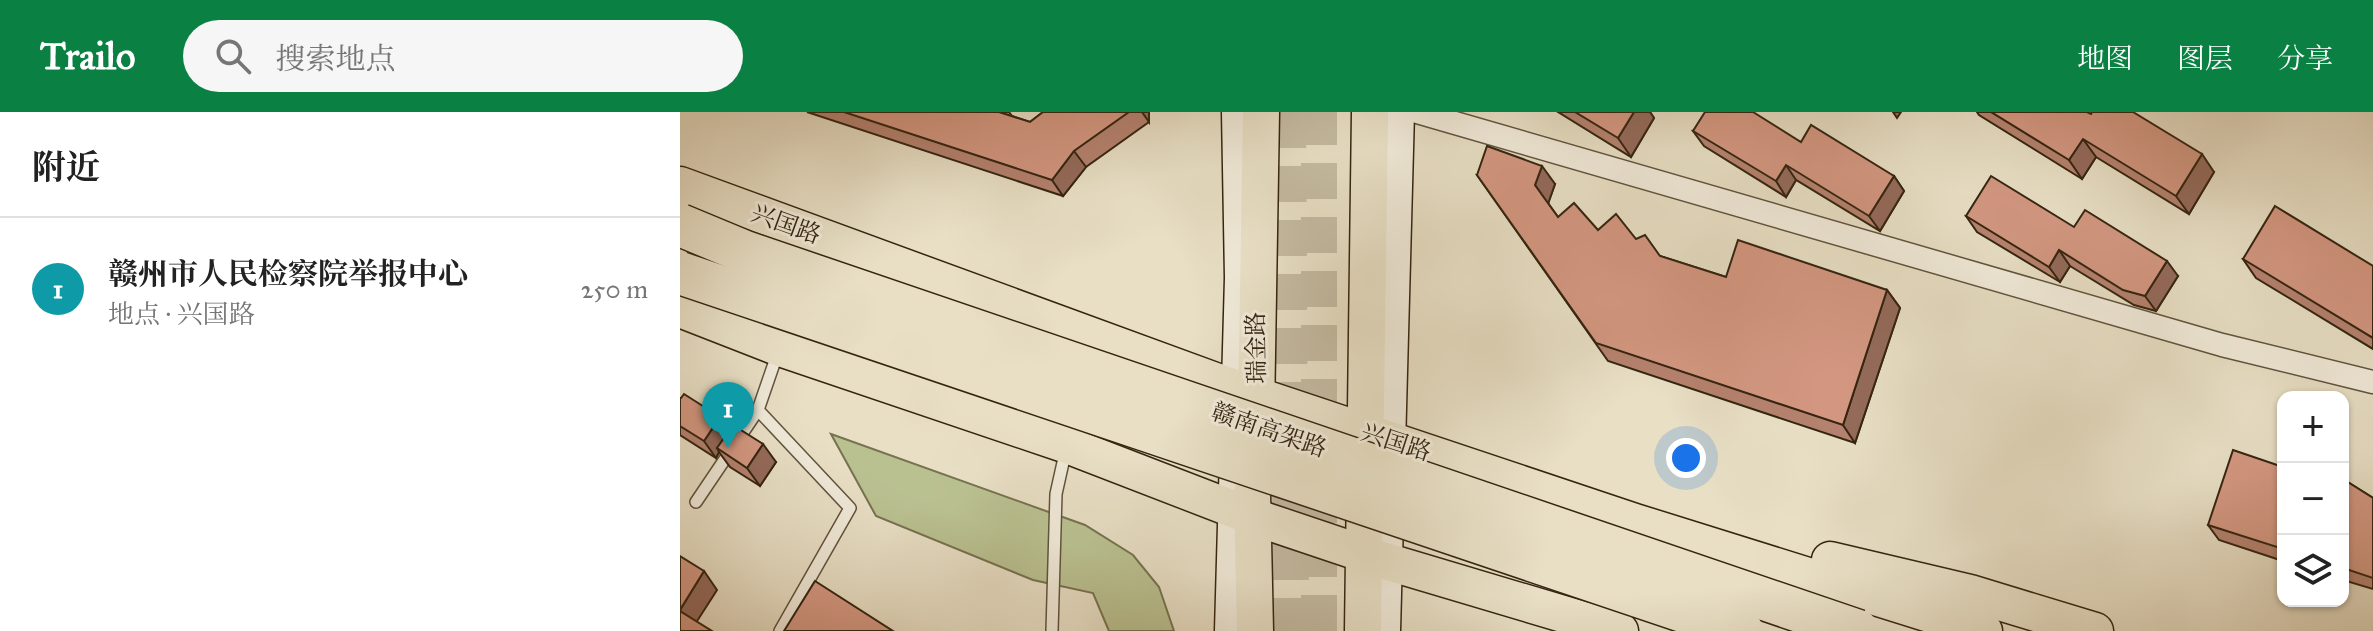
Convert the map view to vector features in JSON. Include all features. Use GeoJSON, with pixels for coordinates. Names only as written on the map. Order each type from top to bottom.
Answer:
{"type":"FeatureCollection","features":[{"type":"Feature","properties":{"kind":"highway","name":"赣南高架路"},"geometry":{"type":"LineString","coordinates":[[680,225],[775,262],[1858,631]]}},
{"type":"Feature","properties":{"kind":"highway","name":"赣南高架路"},"geometry":{"type":"LineString","coordinates":[[680,273],[1742,631]]}},
{"type":"Feature","properties":{"kind":"main road","name":"瑞金路"},"geometry":{"type":"LineString","coordinates":[[1255,631],[1242,513],[1255,296],[1261,112]]}},
{"type":"Feature","properties":{"kind":"main road"},"geometry":{"type":"LineString","coordinates":[[1363,631],[1374,557],[1379,436],[1370,112]]}},
{"type":"Feature","properties":{"kind":"main road","name":"兴国路"},"geometry":{"type":"LineString","coordinates":[[680,185],[1247,391],[1551,494],[1984,631]]}},
{"type":"Feature","properties":{"kind":"main road"},"geometry":{"type":"LineString","coordinates":[[680,309],[780,348],[1067,445],[1242,513],[1374,557],[1620,631]]}},
{"type":"Feature","properties":{"kind":"main road"},"geometry":{"type":"LineString","coordinates":[[1551,494],[1970,593],[2095,631]]}},
{"type":"Feature","properties":{"kind":"street"},"geometry":{"type":"LineString","coordinates":[[1238,112],[1247,391]]}},
{"type":"Feature","properties":{"kind":"street"},"geometry":{"type":"LineString","coordinates":[[1379,436],[1398,112]]}},
{"type":"Feature","properties":{"kind":"street"},"geometry":{"type":"LineString","coordinates":[[1417,112],[2222,345],[2373,382]]}},
{"type":"Feature","properties":{"kind":"street"},"geometry":{"type":"LineString","coordinates":[[1231,631],[1242,513]]}},
{"type":"Feature","properties":{"kind":"street"},"geometry":{"type":"LineString","coordinates":[[1374,557],[1384,631]]}},
{"type":"Feature","properties":{"kind":"lane"},"geometry":{"type":"LineString","coordinates":[[696,502],[758,410],[780,348]]}},
{"type":"Feature","properties":{"kind":"lane"},"geometry":{"type":"LineString","coordinates":[[758,410],[850,508],[780,631]]}},
{"type":"Feature","properties":{"kind":"lane"},"geometry":{"type":"LineString","coordinates":[[1052,631],[1056,494],[1067,445]]}},
{"type":"Feature","properties":{"kind":"green space"},"geometry":{"type":"Polygon","coordinates":[[[831,434],[1085,525],[1133,555],[1159,587],[1174,631],[1109,631],[1093,593],[1033,580],[876,516],[831,434]]]}},
{"type":"Feature","properties":{"kind":"building"},"geometry":{"type":"Polygon","coordinates":[[[844,112],[999,112],[1030,122],[1043,112],[1129,112],[1074,151],[1052,180],[844,112]]]}},
{"type":"Feature","properties":{"kind":"building"},"geometry":{"type":"Polygon","coordinates":[[[1575,112],[1634,112],[1618,138],[1575,112]]]}},
{"type":"Feature","properties":{"kind":"building"},"geometry":{"type":"Polygon","coordinates":[[[1705,112],[1753,112],[1801,142],[1811,125],[1894,176],[1869,216],[1786,165],[1776,181],[1693,131],[1705,112]]]}},
{"type":"Feature","properties":{"kind":"building"},"geometry":{"type":"Polygon","coordinates":[[[1991,112],[2133,112],[2202,154],[2176,196],[2083,139],[2069,160],[1991,112]]]}},
{"type":"Feature","properties":{"kind":"building"},"geometry":{"type":"Polygon","coordinates":[[[1487,146],[1542,166],[1535,185],[1558,217],[1574,203],[1598,230],[1616,214],[1636,239],[1645,235],[1660,256],[1726,277],[1738,240],[1887,290],[1843,425],[1596,343],[1477,175],[1487,146]]]}},
{"type":"Feature","properties":{"kind":"building"},"geometry":{"type":"Polygon","coordinates":[[[1991,176],[2074,227],[2085,210],[2167,261],[2145,296],[2123,290],[2059,250],[2049,267],[1966,216],[1991,176]]]}},
{"type":"Feature","properties":{"kind":"building"},"geometry":{"type":"Polygon","coordinates":[[[2275,206],[2373,266],[2373,338],[2243,259],[2275,206]]]}},
{"type":"Feature","properties":{"kind":"building"},"geometry":{"type":"Polygon","coordinates":[[[684,394],[720,417],[704,441],[680,426],[680,398],[684,394]]]}},
{"type":"Feature","properties":{"kind":"building"},"geometry":{"type":"Polygon","coordinates":[[[733,425],[763,444],[747,468],[717,448],[733,425]]]}},
{"type":"Feature","properties":{"kind":"building"},"geometry":{"type":"Polygon","coordinates":[[[2233,450],[2277,465],[2277,547],[2208,525],[2233,450]]]}},
{"type":"Feature","properties":{"kind":"building"},"geometry":{"type":"Polygon","coordinates":[[[2349,483],[2373,498],[2373,578],[2349,570],[2349,483]]]}},
{"type":"Feature","properties":{"kind":"building"},"geometry":{"type":"Polygon","coordinates":[[[680,556],[704,571],[680,610],[680,556]]]}},
{"type":"Feature","properties":{"kind":"building"},"geometry":{"type":"Polygon","coordinates":[[[815,581],[893,631],[784,631],[815,581]]]}},
{"type":"Feature","properties":{"kind":"building"},"geometry":{"type":"Polygon","coordinates":[[[680,611],[712,631],[680,631],[680,611]]]}},
{"type":"Feature","properties":{"kind":"tunnel"},"geometry":{"type":"LineString","coordinates":[[1288,112],[1291,631]]}},
{"type":"Feature","properties":{"kind":"tunnel"},"geometry":{"type":"LineString","coordinates":[[1319,112],[1319,631]]}},
{"type":"Feature","properties":{"kind":"place","name":"赣州市人民检察院举报中心"},"geometry":{"type":"Point","coordinates":[728,448]}}]}
